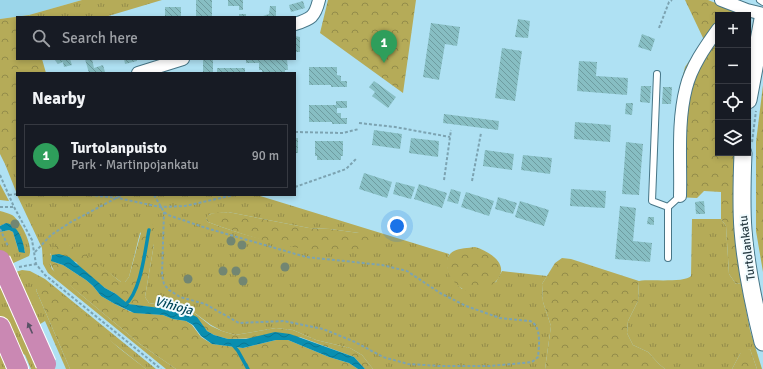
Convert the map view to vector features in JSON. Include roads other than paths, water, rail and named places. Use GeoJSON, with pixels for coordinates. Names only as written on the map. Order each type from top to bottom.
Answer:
{"type":"FeatureCollection","features":[{"type":"Feature","properties":{"kind":"highway"},"geometry":{"type":"LineString","coordinates":[[0,260],[47,366]]}},
{"type":"Feature","properties":{"kind":"highway"},"geometry":{"type":"LineString","coordinates":[[0,327],[18,369]]}},
{"type":"Feature","properties":{"kind":"main road"},"geometry":{"type":"LineString","coordinates":[[751,84],[763,19]]}},
{"type":"Feature","properties":{"kind":"main road","name":"Turtolankatu"},"geometry":{"type":"LineString","coordinates":[[743,156],[743,230],[751,284],[763,342]]}},
{"type":"Feature","properties":{"kind":"street"},"geometry":{"type":"LineString","coordinates":[[296,24],[311,18],[316,11],[319,0]]}},
{"type":"Feature","properties":{"kind":"street"},"geometry":{"type":"LineString","coordinates":[[721,0],[731,10],[747,10],[763,14]]}},
{"type":"Feature","properties":{"kind":"street"},"geometry":{"type":"LineString","coordinates":[[680,196],[681,123],[686,87],[695,65],[715,34]]}},
{"type":"Feature","properties":{"kind":"street"},"geometry":{"type":"LineString","coordinates":[[141,72],[180,60]]}},
{"type":"Feature","properties":{"kind":"lane"},"geometry":{"type":"LineString","coordinates":[[657,74],[652,201],[668,207]]}},
{"type":"Feature","properties":{"kind":"lane"},"geometry":{"type":"LineString","coordinates":[[668,258],[668,207],[680,196]]}},
{"type":"Feature","properties":{"kind":"water"},"geometry":{"type":"Polygon","coordinates":[[[6,223],[11,224],[20,235],[25,253],[19,252],[13,232],[9,230],[0,232],[0,226],[6,223]]]}},
{"type":"Feature","properties":{"kind":"water"},"geometry":{"type":"Polygon","coordinates":[[[59,254],[69,257],[105,288],[116,294],[128,304],[184,311],[197,317],[207,331],[214,335],[228,339],[246,339],[275,332],[290,334],[354,357],[365,369],[358,369],[349,363],[329,357],[288,340],[276,340],[243,348],[212,344],[201,336],[193,325],[186,321],[173,319],[163,315],[134,313],[101,296],[86,280],[63,265],[51,261],[52,255],[59,254]]]}},
{"type":"Feature","properties":{"kind":"waterway"},"geometry":{"type":"LineString","coordinates":[[125,305],[135,291],[139,281],[149,230]]}},
{"type":"Feature","properties":{"kind":"waterway"},"geometry":{"type":"LineString","coordinates":[[233,345],[248,369]]}},
{"type":"Feature","properties":{"kind":"place","name":"Turtolanpuisto"},"geometry":{"type":"Point","coordinates":[384,63]}},
{"type":"Feature","properties":{"kind":"water label","name":"Vihioja"},"geometry":{"type":"Point","coordinates":[174,305]}}]}
